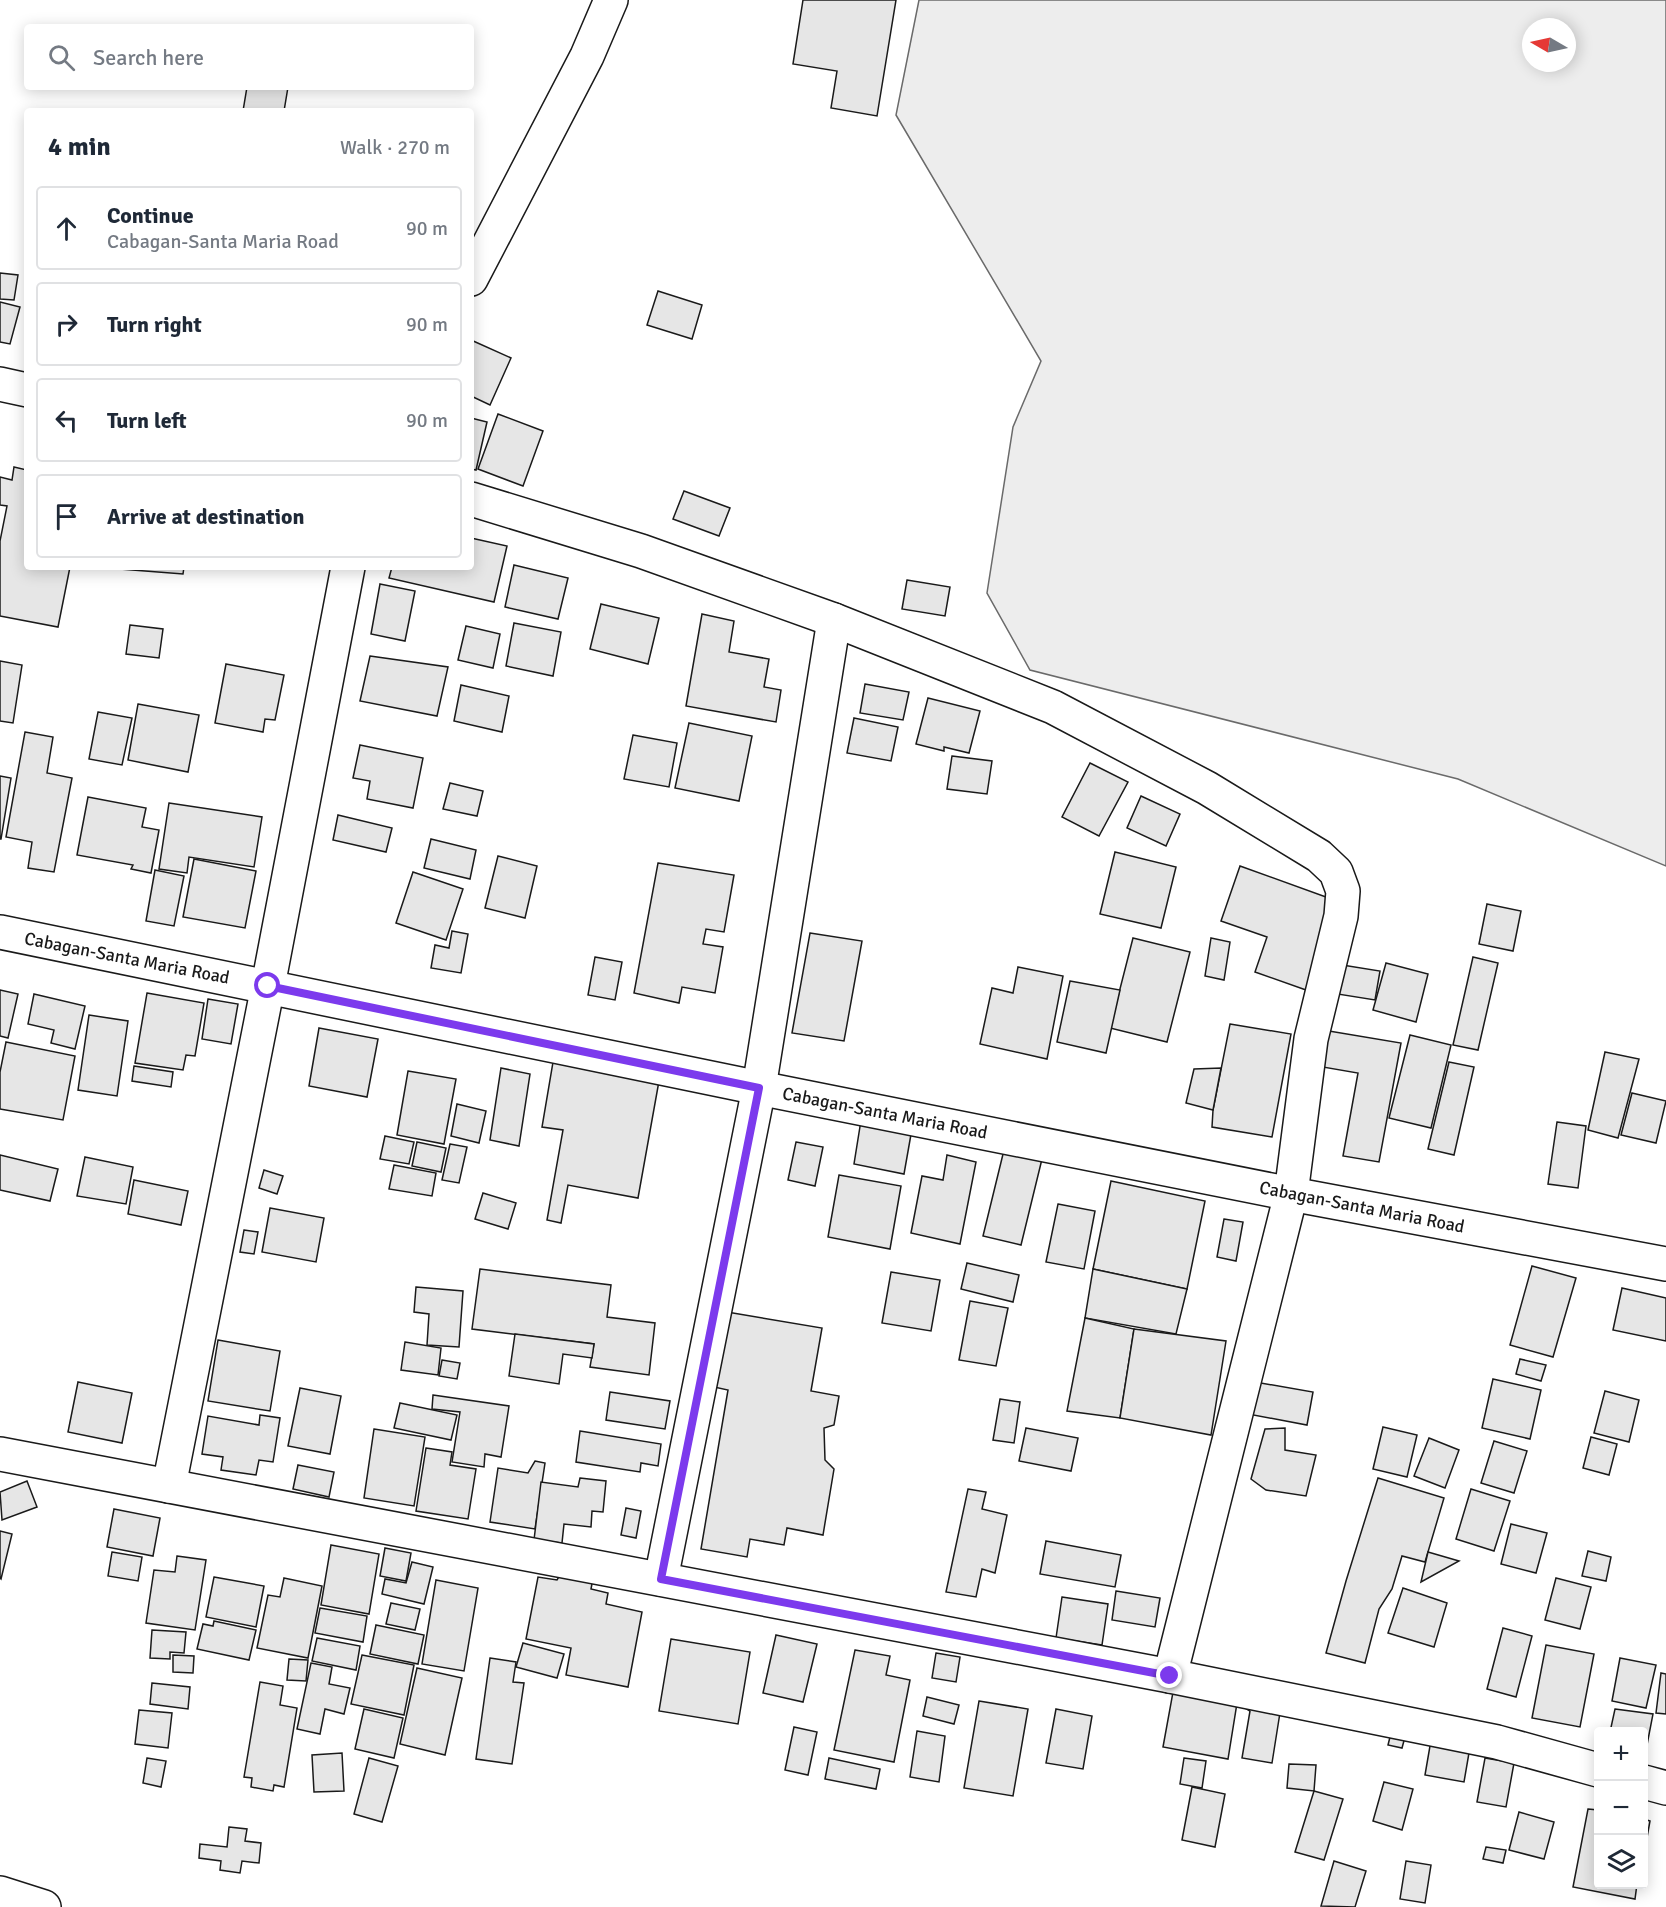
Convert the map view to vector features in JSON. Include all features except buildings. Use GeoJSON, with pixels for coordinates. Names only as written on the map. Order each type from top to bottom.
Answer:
{"type":"FeatureCollection","features":[{"type":"Feature","properties":{"kind":"street"},"geometry":{"type":"LineString","coordinates":[[474,273],[587,56],[611,0]]}},
{"type":"Feature","properties":{"kind":"street"},"geometry":{"type":"LineString","coordinates":[[0,384],[24,389]]}},
{"type":"Feature","properties":{"kind":"street"},"geometry":{"type":"LineString","coordinates":[[474,500],[641,551],[834,620],[1053,707],[1207,788],[1319,856],[1336,872],[1343,891],[1341,916],[1311,1039],[1291,1194],[1170,1676]]}},
{"type":"Feature","properties":{"kind":"street"},"geometry":{"type":"LineString","coordinates":[[169,1486],[347,570]]}},
{"type":"Feature","properties":{"kind":"street"},"geometry":{"type":"LineString","coordinates":[[661,1579],[759,1088],[834,620]]}},
{"type":"Feature","properties":{"kind":"street","name":"Cabagan-Santa Maria Road"},"geometry":{"type":"LineString","coordinates":[[0,932],[759,1088],[1291,1194],[1666,1264]]}},
{"type":"Feature","properties":{"kind":"street"},"geometry":{"type":"LineString","coordinates":[[0,1454],[1170,1676],[1497,1742],[1594,1769]]}},
{"type":"Feature","properties":{"kind":"street"},"geometry":{"type":"LineString","coordinates":[[1648,1783],[1666,1788]]}},
{"type":"Feature","properties":{"kind":"street"},"geometry":{"type":"LineString","coordinates":[[0,1893],[44,1907]]}},
{"type":"Feature","properties":{"kind":"shaded area"},"geometry":{"type":"Polygon","coordinates":[[[919,0],[1666,0],[1666,866],[1458,779],[1030,670],[987,593],[1013,427],[1041,361],[896,115],[919,0]]]}},
{"type":"Feature","properties":{"kind":"route"},"geometry":{"type":"LineString","coordinates":[[268,986],[759,1088],[661,1579],[1170,1676]]}}]}
